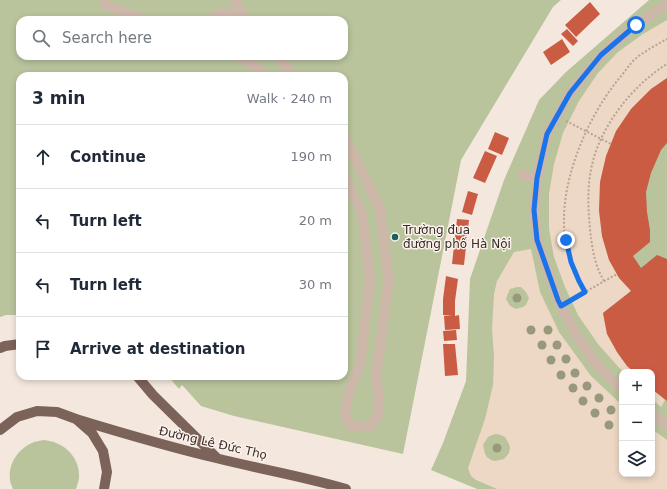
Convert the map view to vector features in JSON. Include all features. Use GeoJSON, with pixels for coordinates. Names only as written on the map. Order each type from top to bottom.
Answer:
{"type":"FeatureCollection","features":[{"type":"Feature","properties":{"kind":"main road"},"geometry":{"type":"LineString","coordinates":[[0,348],[16,345]]}},
{"type":"Feature","properties":{"kind":"main road"},"geometry":{"type":"LineString","coordinates":[[140,380],[153,395],[217,458]]}},
{"type":"Feature","properties":{"kind":"main road","name":"Đường Lê Đức Thọ"},"geometry":{"type":"LineString","coordinates":[[17,417],[36,411],[57,412],[156,443],[319,481],[346,489]]}},
{"type":"Feature","properties":{"kind":"main road"},"geometry":{"type":"LineString","coordinates":[[0,420],[17,417]]}},
{"type":"Feature","properties":{"kind":"main road"},"geometry":{"type":"LineString","coordinates":[[0,430],[17,417]]}},
{"type":"Feature","properties":{"kind":"main road"},"geometry":{"type":"LineString","coordinates":[[76,419],[92,433],[103,451],[107,472],[104,489]]}},
{"type":"Feature","properties":{"kind":"lane"},"geometry":{"type":"LineString","coordinates":[[104,0],[105,5],[136,16]]}},
{"type":"Feature","properties":{"kind":"lane"},"geometry":{"type":"LineString","coordinates":[[235,0],[243,16]]}},
{"type":"Feature","properties":{"kind":"lane"},"geometry":{"type":"LineString","coordinates":[[619,386],[594,361],[575,333],[558,300],[537,240],[534,210],[537,178],[547,134],[570,93],[601,55],[636,25],[667,4]]}},
{"type":"Feature","properties":{"kind":"lane"},"geometry":{"type":"LineString","coordinates":[[216,16],[224,12],[236,16]]}},
{"type":"Feature","properties":{"kind":"lane"},"geometry":{"type":"LineString","coordinates":[[245,60],[254,65],[261,72]]}},
{"type":"Feature","properties":{"kind":"lane"},"geometry":{"type":"LineString","coordinates":[[280,60],[291,72]]}},
{"type":"Feature","properties":{"kind":"lane"},"geometry":{"type":"LineString","coordinates":[[348,143],[380,209],[388,281],[376,375],[379,400],[378,416],[370,427],[352,428],[345,414],[350,392],[360,365],[370,281],[362,214],[348,183]]}},
{"type":"Feature","properties":{"kind":"lane"},"geometry":{"type":"LineString","coordinates":[[522,175],[537,178]]}},
{"type":"Feature","properties":{"kind":"lane"},"geometry":{"type":"LineString","coordinates":[[655,416],[667,425]]}},
{"type":"Feature","properties":{"kind":"path"},"geometry":{"type":"LineString","coordinates":[[585,292],[571,262],[566,240],[564,217],[566,194],[574,163],[586,132],[600,105],[617,80],[634,60],[667,39]]}},
{"type":"Feature","properties":{"kind":"path"},"geometry":{"type":"LineString","coordinates":[[604,281],[595,263],[588,208],[588,192],[592,164],[611,120],[646,79],[667,64]]}},
{"type":"Feature","properties":{"kind":"path"},"geometry":{"type":"LineString","coordinates":[[568,123],[611,144]]}},
{"type":"Feature","properties":{"kind":"path"},"geometry":{"type":"LineString","coordinates":[[561,306],[617,274]]}},
{"type":"Feature","properties":{"kind":"green space","name":"Trường đua đường phố Hà Nội"},"geometry":{"type":"Polygon","coordinates":[[[0,0],[561,0],[553,7],[461,160],[403,454],[234,416],[201,406],[182,385],[179,389],[171,380],[348,380],[348,72],[16,72],[16,315],[6,315],[0,317],[0,0]]]}},
{"type":"Feature","properties":{"kind":"green space"},"geometry":{"type":"Polygon","coordinates":[[[649,0],[667,0],[667,489],[477,489],[431,470],[443,443],[466,381],[470,279],[504,180],[539,100],[566,72],[649,0]]]}},
{"type":"Feature","properties":{"kind":"green space"},"geometry":{"type":"Polygon","coordinates":[[[44,440],[61,445],[73,456],[79,471],[79,480],[76,489],[13,489],[10,482],[10,474],[12,463],[18,453],[35,442],[44,440]]]}},
{"type":"Feature","properties":{"kind":"shaded area"},"geometry":{"type":"Polygon","coordinates":[[[667,20],[667,78],[651,89],[631,109],[599,210],[602,236],[609,260],[631,291],[603,313],[607,334],[617,352],[630,369],[620,369],[598,344],[578,315],[565,287],[554,257],[549,229],[549,194],[554,164],[563,133],[579,101],[598,73],[618,52],[643,34],[667,20]]]}},
{"type":"Feature","properties":{"kind":"shaded area"},"geometry":{"type":"Polygon","coordinates":[[[531,249],[540,292],[559,332],[591,376],[619,402],[619,477],[655,477],[655,431],[667,440],[667,489],[497,489],[476,480],[471,476],[468,468],[485,419],[493,385],[494,357],[492,329],[494,294],[497,281],[514,252],[531,249]],[[521,287],[510,289],[506,299],[510,306],[516,309],[526,305],[529,298],[521,287]],[[496,434],[488,437],[483,445],[485,454],[491,460],[495,461],[504,459],[509,453],[509,444],[505,437],[496,434]]]}},
{"type":"Feature","properties":{"kind":"shaded area"},"geometry":{"type":"Polygon","coordinates":[[[655,392],[665,400],[661,407],[655,402],[655,392]]]}},
{"type":"Feature","properties":{"kind":"building"},"geometry":{"type":"Polygon","coordinates":[[[590,2],[600,14],[576,37],[565,25],[590,2]]]}},
{"type":"Feature","properties":{"kind":"building"},"geometry":{"type":"Polygon","coordinates":[[[567,29],[578,41],[573,46],[561,34],[567,29]]]}},
{"type":"Feature","properties":{"kind":"building"},"geometry":{"type":"Polygon","coordinates":[[[562,39],[570,52],[551,65],[543,52],[562,39]]]}},
{"type":"Feature","properties":{"kind":"building"},"geometry":{"type":"Polygon","coordinates":[[[667,78],[667,143],[661,150],[651,173],[646,192],[650,242],[633,256],[641,268],[657,255],[667,259],[667,401],[655,391],[655,369],[630,369],[627,366],[607,334],[603,313],[631,291],[619,278],[609,260],[602,236],[599,210],[600,182],[606,156],[616,131],[631,109],[651,89],[667,78]]]}},
{"type":"Feature","properties":{"kind":"building"},"geometry":{"type":"Polygon","coordinates":[[[495,132],[509,138],[502,155],[488,149],[495,132]]]}},
{"type":"Feature","properties":{"kind":"building"},"geometry":{"type":"Polygon","coordinates":[[[485,151],[497,156],[485,183],[473,178],[485,151]]]}},
{"type":"Feature","properties":{"kind":"building"},"geometry":{"type":"Polygon","coordinates":[[[468,191],[478,194],[472,215],[462,212],[468,191]]]}},
{"type":"Feature","properties":{"kind":"building"},"geometry":{"type":"Polygon","coordinates":[[[457,219],[469,220],[464,265],[452,264],[457,219]]]}},
{"type":"Feature","properties":{"kind":"building"},"geometry":{"type":"Polygon","coordinates":[[[446,276],[458,279],[455,301],[455,316],[459,315],[460,329],[445,330],[444,316],[452,316],[443,315],[443,299],[446,276]]]}},
{"type":"Feature","properties":{"kind":"building"},"geometry":{"type":"Polygon","coordinates":[[[456,330],[457,340],[444,341],[443,331],[456,330]]]}},
{"type":"Feature","properties":{"kind":"building"},"geometry":{"type":"Polygon","coordinates":[[[443,344],[455,344],[458,375],[445,376],[443,344]]]}},
{"type":"Feature","properties":{"kind":"place","name":"Trường đua đường phố Hà Nội"},"geometry":{"type":"Point","coordinates":[395,237]}},
{"type":"Feature","properties":{"kind":"route"},"geometry":{"type":"LineString","coordinates":[[566,240],[571,262],[585,292],[561,306],[537,240],[534,210],[537,178],[547,134],[570,93],[601,55],[636,25]]}}]}
